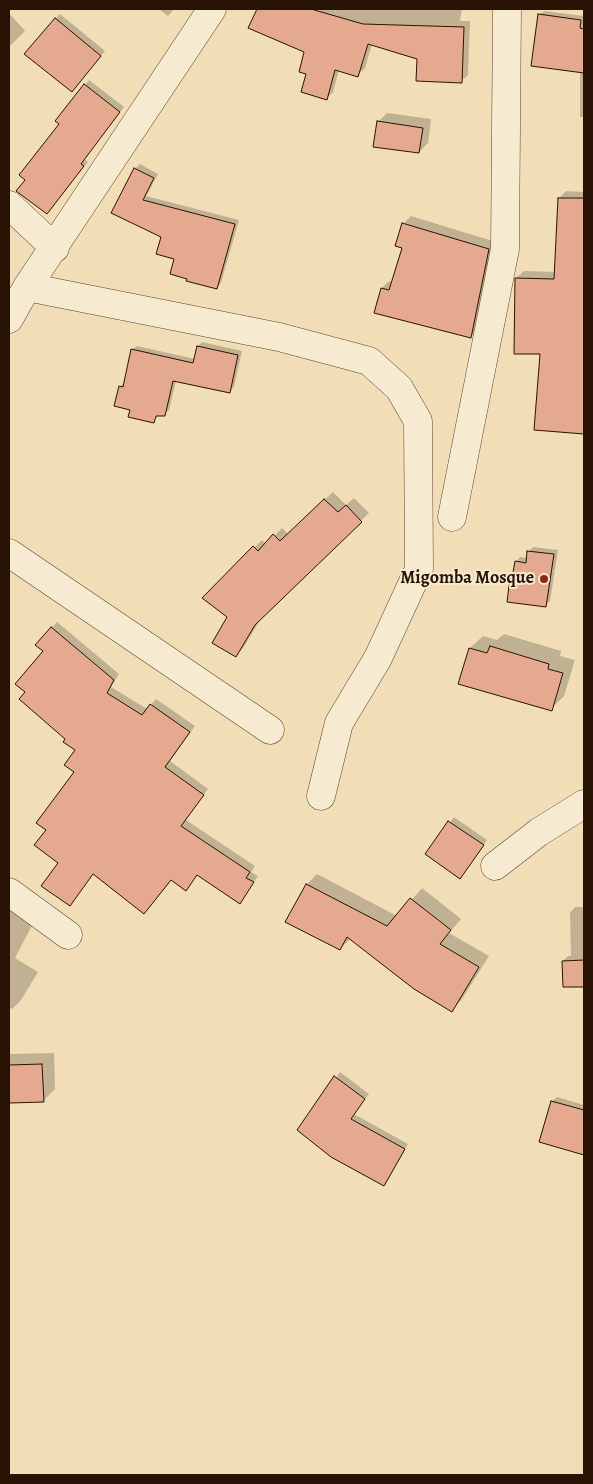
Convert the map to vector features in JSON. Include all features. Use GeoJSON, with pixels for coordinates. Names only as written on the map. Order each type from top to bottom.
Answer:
{"type":"FeatureCollection","features":[{"type":"Feature","properties":{"kind":"street"},"geometry":{"type":"LineString","coordinates":[[9,319],[27,287],[55,248],[212,9]]}},
{"type":"Feature","properties":{"kind":"street"},"geometry":{"type":"LineString","coordinates":[[452,517],[505,249],[507,9]]}},
{"type":"Feature","properties":{"kind":"street"},"geometry":{"type":"LineString","coordinates":[[9,205],[55,248]]}},
{"type":"Feature","properties":{"kind":"street"},"geometry":{"type":"LineString","coordinates":[[27,287],[279,337],[369,361],[399,388],[418,421],[419,569],[378,658],[338,723],[320,796]]}},
{"type":"Feature","properties":{"kind":"street"},"geometry":{"type":"LineString","coordinates":[[9,553],[270,730]]}},
{"type":"Feature","properties":{"kind":"street"},"geometry":{"type":"LineString","coordinates":[[495,866],[539,832],[584,804]]}},
{"type":"Feature","properties":{"kind":"street"},"geometry":{"type":"LineString","coordinates":[[9,892],[68,935]]}},
{"type":"Feature","properties":{"kind":"building"},"geometry":{"type":"Polygon","coordinates":[[[257,9],[311,9],[363,24],[464,27],[462,83],[416,81],[417,59],[368,44],[358,77],[335,70],[327,100],[301,92],[306,74],[299,72],[304,52],[248,28],[257,9]]]}},
{"type":"Feature","properties":{"kind":"building"},"geometry":{"type":"Polygon","coordinates":[[[538,14],[581,20],[580,28],[584,29],[584,73],[531,66],[538,14]]]}},
{"type":"Feature","properties":{"kind":"building"},"geometry":{"type":"Polygon","coordinates":[[[55,18],[101,56],[72,92],[24,54],[55,18]]]}},
{"type":"Feature","properties":{"kind":"building"},"geometry":{"type":"Polygon","coordinates":[[[84,84],[120,112],[81,164],[84,166],[47,214],[16,191],[25,180],[19,175],[59,124],[55,121],[84,84]]]}},
{"type":"Feature","properties":{"kind":"building"},"geometry":{"type":"Polygon","coordinates":[[[377,121],[423,128],[419,153],[373,147],[377,121]]]}},
{"type":"Feature","properties":{"kind":"building"},"geometry":{"type":"Polygon","coordinates":[[[134,168],[154,178],[143,200],[235,224],[217,289],[186,281],[187,279],[170,274],[174,259],[156,254],[161,237],[111,213],[134,168]]]}},
{"type":"Feature","properties":{"kind":"building"},"geometry":{"type":"Polygon","coordinates":[[[558,198],[584,198],[584,434],[534,430],[540,354],[514,354],[515,278],[554,279],[558,198]]]}},
{"type":"Feature","properties":{"kind":"building"},"geometry":{"type":"Polygon","coordinates":[[[402,223],[489,249],[471,338],[374,313],[381,288],[389,290],[402,248],[395,246],[402,223]]]}},
{"type":"Feature","properties":{"kind":"building"},"geometry":{"type":"Polygon","coordinates":[[[197,346],[238,355],[230,393],[173,381],[165,416],[156,416],[154,423],[128,417],[130,410],[114,406],[119,386],[123,387],[131,349],[193,363],[197,346]]]}},
{"type":"Feature","properties":{"kind":"building"},"geometry":{"type":"Polygon","coordinates":[[[324,499],[338,512],[346,505],[362,522],[255,625],[236,657],[212,643],[227,617],[202,598],[253,546],[258,551],[273,534],[280,541],[324,499]]]}},
{"type":"Feature","properties":{"kind":"building"},"geometry":{"type":"Polygon","coordinates":[[[527,551],[554,554],[546,607],[507,602],[510,578],[512,578],[515,561],[526,563],[527,551]]]}},
{"type":"Feature","properties":{"kind":"building"},"geometry":{"type":"Polygon","coordinates":[[[51,627],[114,680],[107,693],[142,715],[150,704],[190,732],[165,767],[204,795],[181,826],[250,872],[246,878],[254,882],[240,904],[197,875],[186,891],[171,880],[144,914],[93,874],[70,906],[41,886],[58,863],[34,845],[46,830],[36,823],[74,772],[64,765],[75,750],[63,742],[65,739],[19,699],[25,692],[15,684],[43,651],[35,645],[51,627]]]}},
{"type":"Feature","properties":{"kind":"building"},"geometry":{"type":"Polygon","coordinates":[[[490,646],[549,664],[548,669],[563,673],[552,711],[458,684],[469,648],[487,653],[490,646]]]}},
{"type":"Feature","properties":{"kind":"building"},"geometry":{"type":"Polygon","coordinates":[[[448,821],[484,845],[460,879],[425,854],[448,821]]]}},
{"type":"Feature","properties":{"kind":"building"},"geometry":{"type":"Polygon","coordinates":[[[306,884],[387,926],[410,898],[451,930],[440,944],[479,967],[452,1012],[414,989],[347,937],[340,950],[285,922],[306,884]]]}},
{"type":"Feature","properties":{"kind":"building"},"geometry":{"type":"Polygon","coordinates":[[[584,960],[584,987],[563,987],[562,961],[584,960]]]}},
{"type":"Feature","properties":{"kind":"building"},"geometry":{"type":"Polygon","coordinates":[[[42,1064],[44,1102],[9,1103],[9,1065],[42,1064]]]}},
{"type":"Feature","properties":{"kind":"building"},"geometry":{"type":"Polygon","coordinates":[[[334,1076],[365,1099],[351,1119],[405,1149],[384,1186],[331,1157],[297,1130],[334,1076]]]}},
{"type":"Feature","properties":{"kind":"building"},"geometry":{"type":"Polygon","coordinates":[[[551,1101],[584,1110],[584,1155],[539,1142],[551,1101]]]}},
{"type":"Feature","properties":{"kind":"place","name":"Migomba Mosque"},"geometry":{"type":"Point","coordinates":[544,579]}}]}
